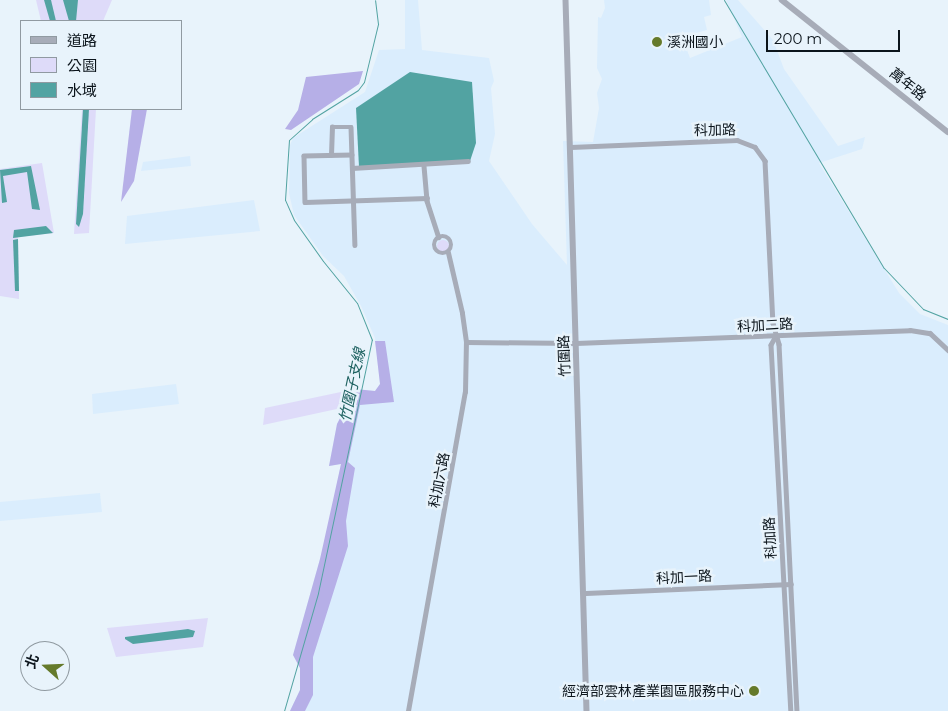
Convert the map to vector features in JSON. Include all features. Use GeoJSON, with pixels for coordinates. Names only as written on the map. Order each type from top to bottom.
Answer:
{"type":"FeatureCollection","features":[{"type":"Feature","properties":{"kind":"street","name":"竹圍路"},"geometry":{"type":"LineString","coordinates":[[566,0],[576,343],[586,592],[587,711]]}},
{"type":"Feature","properties":{"kind":"street","name":"萬年路"},"geometry":{"type":"LineString","coordinates":[[782,0],[948,132]]}},
{"type":"Feature","properties":{"kind":"street"},"geometry":{"type":"LineString","coordinates":[[332,155],[332,127],[351,127],[355,245]]}},
{"type":"Feature","properties":{"kind":"street","name":"科加路"},"geometry":{"type":"LineString","coordinates":[[571,147],[732,140],[746,142],[758,150],[766,166],[798,711]]}},
{"type":"Feature","properties":{"kind":"street"},"geometry":{"type":"LineString","coordinates":[[352,155],[304,156],[305,202],[427,198]]}},
{"type":"Feature","properties":{"kind":"street"},"geometry":{"type":"LineString","coordinates":[[352,168],[424,166],[468,161]]}},
{"type":"Feature","properties":{"kind":"street"},"geometry":{"type":"LineString","coordinates":[[424,166],[427,198],[439,237]]}},
{"type":"Feature","properties":{"kind":"street"},"geometry":{"type":"LineString","coordinates":[[439,237],[447,237],[451,242],[448,252],[442,254],[435,249],[435,241],[439,237]]}},
{"type":"Feature","properties":{"kind":"street","name":"科加六路"},"geometry":{"type":"LineString","coordinates":[[408,711],[462,419],[466,342],[448,252]]}},
{"type":"Feature","properties":{"kind":"street","name":"科加二路"},"geometry":{"type":"LineString","coordinates":[[466,342],[576,343],[910,330],[930,333],[948,350]]}},
{"type":"Feature","properties":{"kind":"street","name":"科加路"},"geometry":{"type":"LineString","coordinates":[[776,336],[771,345],[791,711]]}},
{"type":"Feature","properties":{"kind":"street","name":"科加一路"},"geometry":{"type":"LineString","coordinates":[[586,592],[791,584]]}},
{"type":"Feature","properties":{"kind":"shaded area"},"geometry":{"type":"Polygon","coordinates":[[[405,0],[418,0],[422,50],[489,58],[494,81],[491,88],[495,134],[489,161],[532,224],[567,265],[563,141],[593,142],[599,108],[597,93],[602,79],[597,68],[598,17],[601,18],[605,8],[604,0],[709,0],[711,15],[704,17],[707,30],[689,35],[687,50],[690,58],[742,37],[726,0],[738,0],[773,40],[784,69],[838,146],[865,137],[862,149],[819,163],[899,293],[920,314],[948,325],[948,711],[290,711],[300,690],[300,668],[293,655],[327,534],[341,464],[329,466],[337,424],[355,389],[375,391],[380,384],[375,338],[361,306],[344,276],[323,256],[294,215],[289,193],[290,145],[293,138],[365,92],[379,50],[405,49],[405,0]]]}},
{"type":"Feature","properties":{"kind":"shaded area"},"geometry":{"type":"Polygon","coordinates":[[[363,71],[359,84],[291,130],[285,129],[298,110],[306,77],[363,71]]]}},
{"type":"Feature","properties":{"kind":"shaded area"},"geometry":{"type":"Polygon","coordinates":[[[132,110],[147,110],[134,181],[121,202],[132,110]]]}},
{"type":"Feature","properties":{"kind":"shaded area"},"geometry":{"type":"Polygon","coordinates":[[[190,156],[191,166],[141,171],[143,162],[190,156]]]}},
{"type":"Feature","properties":{"kind":"shaded area"},"geometry":{"type":"Polygon","coordinates":[[[254,200],[260,231],[125,244],[127,216],[254,200]]]}},
{"type":"Feature","properties":{"kind":"shaded area"},"geometry":{"type":"Polygon","coordinates":[[[375,341],[385,341],[394,402],[360,405],[348,462],[355,468],[346,521],[348,546],[313,657],[313,695],[305,711],[290,711],[300,690],[300,668],[293,655],[320,559],[341,464],[329,466],[337,424],[355,389],[375,391],[380,384],[375,341]]]}},
{"type":"Feature","properties":{"kind":"shaded area"},"geometry":{"type":"Polygon","coordinates":[[[176,384],[179,404],[93,414],[92,394],[176,384]]]}},
{"type":"Feature","properties":{"kind":"shaded area"},"geometry":{"type":"Polygon","coordinates":[[[100,493],[102,512],[0,521],[0,502],[100,493]]]}},
{"type":"Feature","properties":{"kind":"green space"},"geometry":{"type":"Polygon","coordinates":[[[36,0],[112,0],[103,20],[41,20],[36,0]]]}},
{"type":"Feature","properties":{"kind":"green space"},"geometry":{"type":"Polygon","coordinates":[[[82,110],[96,110],[89,233],[74,234],[82,110]]]}},
{"type":"Feature","properties":{"kind":"green space"},"geometry":{"type":"Polygon","coordinates":[[[42,163],[54,233],[18,237],[19,299],[0,296],[0,169],[42,163]]]}},
{"type":"Feature","properties":{"kind":"green space"},"geometry":{"type":"Polygon","coordinates":[[[443,240],[449,246],[443,252],[437,246],[443,240]]]}},
{"type":"Feature","properties":{"kind":"green space"},"geometry":{"type":"Polygon","coordinates":[[[355,389],[346,407],[263,425],[265,408],[355,389]]]}},
{"type":"Feature","properties":{"kind":"green space"},"geometry":{"type":"Polygon","coordinates":[[[208,618],[203,647],[116,657],[107,628],[208,618]]]}},
{"type":"Feature","properties":{"kind":"water"},"geometry":{"type":"Polygon","coordinates":[[[44,0],[51,0],[56,20],[50,20],[44,0]]]}},
{"type":"Feature","properties":{"kind":"water"},"geometry":{"type":"Polygon","coordinates":[[[63,0],[78,0],[76,20],[69,20],[63,0]]]}},
{"type":"Feature","properties":{"kind":"water"},"geometry":{"type":"Polygon","coordinates":[[[410,72],[472,82],[476,143],[470,161],[359,167],[356,108],[410,72]]]}},
{"type":"Feature","properties":{"kind":"water"},"geometry":{"type":"Polygon","coordinates":[[[83,110],[89,110],[83,214],[79,227],[76,224],[83,110]]]}},
{"type":"Feature","properties":{"kind":"water"},"geometry":{"type":"Polygon","coordinates":[[[31,166],[40,210],[32,209],[27,172],[3,176],[7,202],[2,203],[0,170],[31,166]]]}},
{"type":"Feature","properties":{"kind":"water"},"geometry":{"type":"Polygon","coordinates":[[[46,226],[53,233],[13,238],[14,230],[46,226]]]}},
{"type":"Feature","properties":{"kind":"water"},"geometry":{"type":"Polygon","coordinates":[[[18,239],[19,291],[15,291],[13,240],[18,239]]]}},
{"type":"Feature","properties":{"kind":"water"},"geometry":{"type":"Polygon","coordinates":[[[188,629],[195,631],[193,637],[133,644],[125,639],[125,637],[188,629]]]}},
{"type":"Feature","properties":{"kind":"waterway","name":"竹圍子支線"},"geometry":{"type":"LineString","coordinates":[[284,711],[318,593],[372,340],[357,303],[323,261],[294,220],[285,200],[289,140],[312,119],[358,90],[364,82],[378,24],[375,0]]}},
{"type":"Feature","properties":{"kind":"waterway"},"geometry":{"type":"LineString","coordinates":[[724,0],[884,268],[923,309],[948,319]]}},
{"type":"Feature","properties":{"kind":"place","name":"溪洲國小"},"geometry":{"type":"Point","coordinates":[657,42]}},
{"type":"Feature","properties":{"kind":"place","name":"經濟部雲林產業園區服務中心"},"geometry":{"type":"Point","coordinates":[754,691]}}]}
